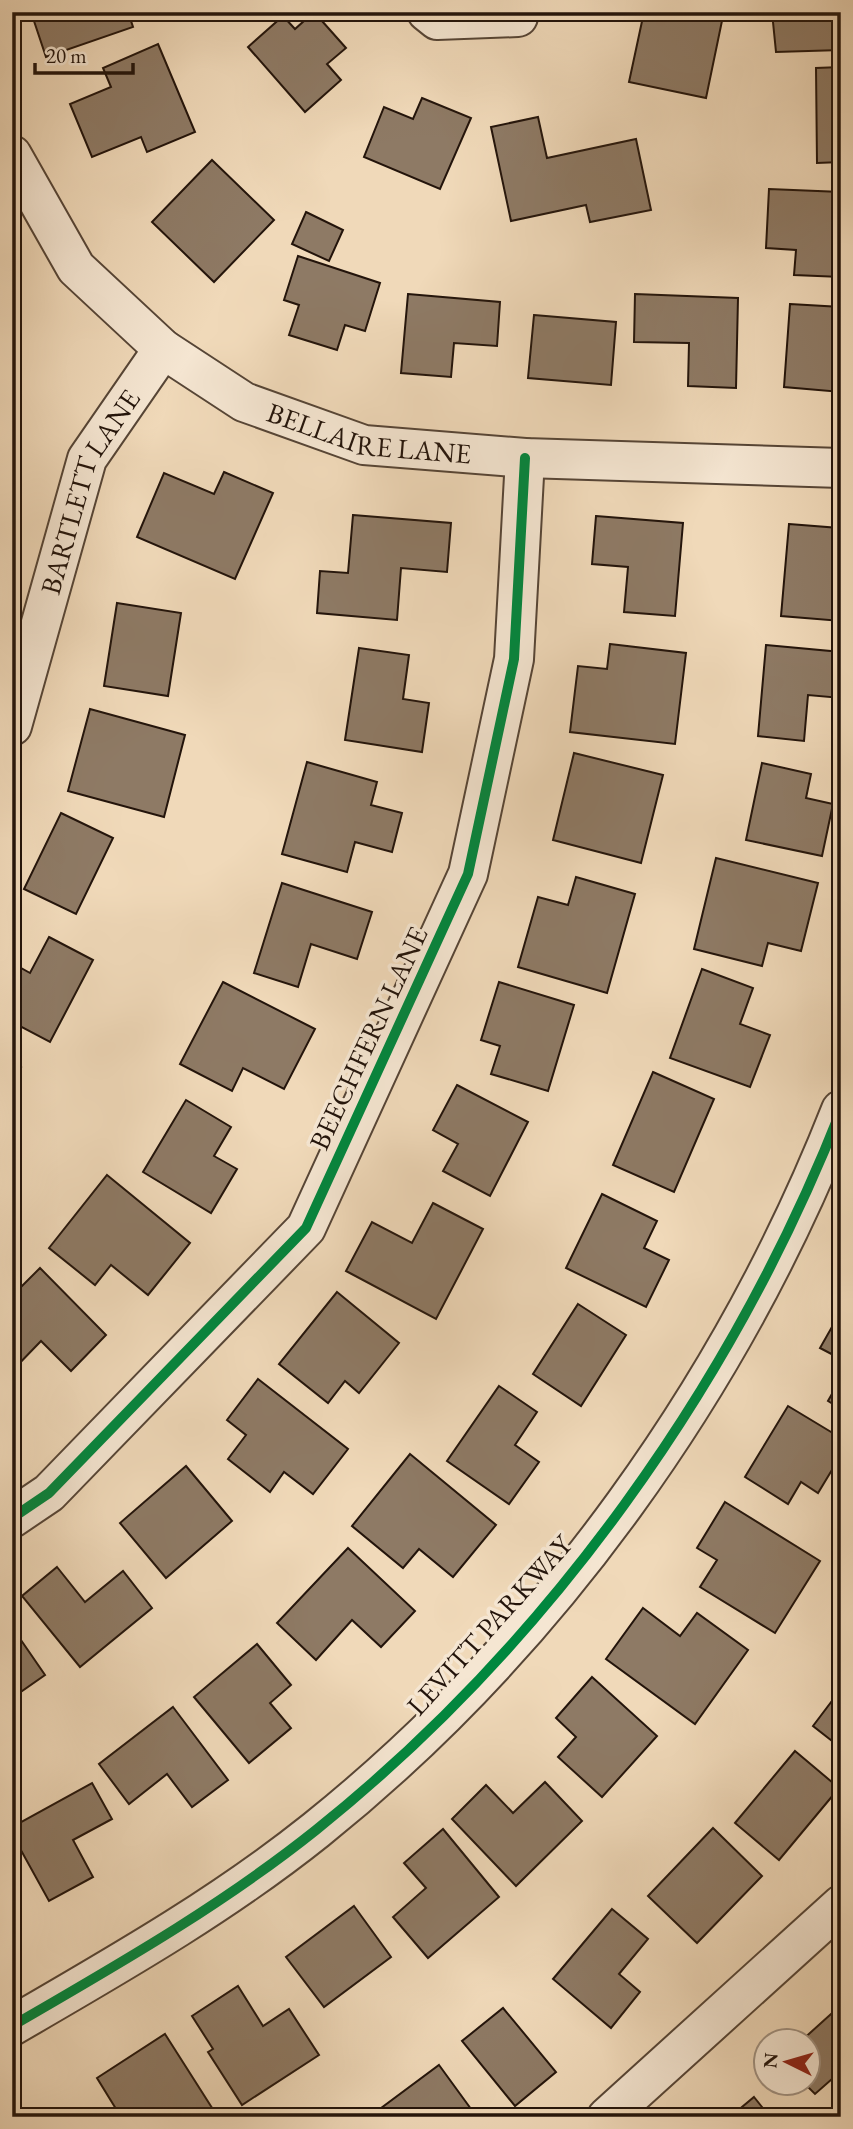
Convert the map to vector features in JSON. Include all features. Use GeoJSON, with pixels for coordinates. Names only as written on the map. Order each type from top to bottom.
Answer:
{"type":"FeatureCollection","features":[{"type":"Feature","properties":{"kind":"street"},"geometry":{"type":"LineString","coordinates":[[427,12],[437,20],[518,17]]}},
{"type":"Feature","properties":{"kind":"street","name":"BELLAIRE LANE"},"geometry":{"type":"LineString","coordinates":[[12,155],[76,268],[163,349],[244,402],[364,444],[525,458],[841,468]]}},
{"type":"Feature","properties":{"kind":"street","name":"BARTLETT LANE"},"geometry":{"type":"LineString","coordinates":[[12,726],[87,459],[163,349]]}},
{"type":"Feature","properties":{"kind":"street","name":"BEECHFERN LANE"},"geometry":{"type":"LineString","coordinates":[[12,1518],[49,1493],[306,1228],[468,874],[514,659],[525,458]]}},
{"type":"Feature","properties":{"kind":"street","name":"LEVITT PARKWAY"},"geometry":{"type":"LineString","coordinates":[[12,2026],[204,1913],[315,1830],[402,1756],[472,1687],[563,1582],[640,1481],[704,1385],[760,1287],[810,1189],[841,1110]]}},
{"type":"Feature","properties":{"kind":"street"},"geometry":{"type":"LineString","coordinates":[[607,2117],[841,1905]]}},
{"type":"Feature","properties":{"kind":"building"},"geometry":{"type":"Polygon","coordinates":[[[31,12],[128,12],[133,27],[46,57],[31,12]]]}},
{"type":"Feature","properties":{"kind":"building"},"geometry":{"type":"Polygon","coordinates":[[[314,12],[346,48],[327,64],[341,80],[305,112],[248,47],[283,16],[295,29],[314,12]]]}},
{"type":"Feature","properties":{"kind":"building"},"geometry":{"type":"Polygon","coordinates":[[[644,12],[705,12],[723,16],[706,98],[629,82],[644,12]]]}},
{"type":"Feature","properties":{"kind":"building"},"geometry":{"type":"Polygon","coordinates":[[[772,12],[841,12],[841,50],[776,52],[772,12]]]}},
{"type":"Feature","properties":{"kind":"building"},"geometry":{"type":"Polygon","coordinates":[[[158,44],[195,132],[147,152],[141,137],[92,157],[70,104],[111,87],[103,68],[158,44]]]}},
{"type":"Feature","properties":{"kind":"building"},"geometry":{"type":"Polygon","coordinates":[[[841,67],[841,162],[817,163],[816,68],[841,67]]]}},
{"type":"Feature","properties":{"kind":"building"},"geometry":{"type":"Polygon","coordinates":[[[422,98],[471,118],[440,189],[364,157],[384,107],[413,119],[422,98]]]}},
{"type":"Feature","properties":{"kind":"building"},"geometry":{"type":"Polygon","coordinates":[[[538,117],[547,158],[636,139],[651,210],[590,222],[586,205],[511,221],[491,127],[538,117]]]}},
{"type":"Feature","properties":{"kind":"building"},"geometry":{"type":"Polygon","coordinates":[[[212,160],[274,220],[214,282],[152,222],[212,160]]]}},
{"type":"Feature","properties":{"kind":"building"},"geometry":{"type":"Polygon","coordinates":[[[769,189],[841,192],[841,277],[794,275],[796,250],[766,248],[769,189]]]}},
{"type":"Feature","properties":{"kind":"building"},"geometry":{"type":"Polygon","coordinates":[[[306,212],[343,230],[329,261],[292,244],[306,212]]]}},
{"type":"Feature","properties":{"kind":"building"},"geometry":{"type":"Polygon","coordinates":[[[298,256],[380,283],[365,331],[345,325],[337,350],[289,335],[299,305],[284,300],[298,256]]]}},
{"type":"Feature","properties":{"kind":"building"},"geometry":{"type":"Polygon","coordinates":[[[408,294],[500,302],[497,346],[454,343],[451,377],[401,373],[408,294]]]}},
{"type":"Feature","properties":{"kind":"building"},"geometry":{"type":"Polygon","coordinates":[[[635,294],[738,298],[736,388],[688,386],[689,343],[634,342],[635,294]]]}},
{"type":"Feature","properties":{"kind":"building"},"geometry":{"type":"Polygon","coordinates":[[[790,304],[841,307],[841,392],[784,387],[790,304]]]}},
{"type":"Feature","properties":{"kind":"building"},"geometry":{"type":"Polygon","coordinates":[[[534,315],[616,322],[611,385],[528,378],[534,315]]]}},
{"type":"Feature","properties":{"kind":"building"},"geometry":{"type":"Polygon","coordinates":[[[224,472],[273,493],[235,579],[137,537],[164,473],[214,494],[224,472]]]}},
{"type":"Feature","properties":{"kind":"building"},"geometry":{"type":"Polygon","coordinates":[[[353,515],[451,523],[447,572],[401,568],[397,620],[317,613],[320,571],[348,573],[353,515]]]}},
{"type":"Feature","properties":{"kind":"building"},"geometry":{"type":"Polygon","coordinates":[[[596,516],[683,523],[675,616],[624,612],[628,567],[592,564],[596,516]]]}},
{"type":"Feature","properties":{"kind":"building"},"geometry":{"type":"Polygon","coordinates":[[[789,524],[839,528],[836,573],[841,573],[841,621],[781,616],[789,524]]]}},
{"type":"Feature","properties":{"kind":"building"},"geometry":{"type":"Polygon","coordinates":[[[117,603],[181,613],[168,696],[104,686],[117,603]]]}},
{"type":"Feature","properties":{"kind":"building"},"geometry":{"type":"Polygon","coordinates":[[[610,644],[686,653],[675,744],[570,732],[578,666],[607,669],[610,644]]]}},
{"type":"Feature","properties":{"kind":"building"},"geometry":{"type":"Polygon","coordinates":[[[766,645],[841,652],[841,698],[808,695],[804,741],[758,736],[766,645]]]}},
{"type":"Feature","properties":{"kind":"building"},"geometry":{"type":"Polygon","coordinates":[[[359,648],[409,655],[403,699],[429,703],[422,752],[345,740],[359,648]]]}},
{"type":"Feature","properties":{"kind":"building"},"geometry":{"type":"Polygon","coordinates":[[[90,709],[185,735],[164,817],[68,791],[90,709]]]}},
{"type":"Feature","properties":{"kind":"building"},"geometry":{"type":"Polygon","coordinates":[[[574,753],[663,775],[641,863],[553,840],[574,753]]]}},
{"type":"Feature","properties":{"kind":"building"},"geometry":{"type":"Polygon","coordinates":[[[307,762],[377,782],[371,805],[402,813],[392,852],[355,842],[347,872],[282,854],[307,762]]]}},
{"type":"Feature","properties":{"kind":"building"},"geometry":{"type":"Polygon","coordinates":[[[762,763],[811,774],[806,798],[833,804],[822,856],[746,840],[762,763]]]}},
{"type":"Feature","properties":{"kind":"building"},"geometry":{"type":"Polygon","coordinates":[[[61,813],[113,838],[76,914],[24,889],[61,813]]]}},
{"type":"Feature","properties":{"kind":"building"},"geometry":{"type":"Polygon","coordinates":[[[716,858],[818,883],[801,951],[768,943],[762,966],[694,949],[716,858]]]}},
{"type":"Feature","properties":{"kind":"building"},"geometry":{"type":"Polygon","coordinates":[[[576,877],[635,894],[607,993],[518,967],[538,897],[568,905],[576,877]]]}},
{"type":"Feature","properties":{"kind":"building"},"geometry":{"type":"Polygon","coordinates":[[[282,883],[372,912],[357,959],[311,944],[298,987],[254,973],[282,883]]]}},
{"type":"Feature","properties":{"kind":"building"},"geometry":{"type":"Polygon","coordinates":[[[49,937],[93,960],[50,1042],[12,1022],[12,963],[30,973],[49,937]]]}},
{"type":"Feature","properties":{"kind":"building"},"geometry":{"type":"Polygon","coordinates":[[[702,969],[753,988],[740,1024],[770,1035],[750,1087],[670,1058],[702,969]]]}},
{"type":"Feature","properties":{"kind":"building"},"geometry":{"type":"Polygon","coordinates":[[[223,982],[315,1029],[284,1089],[243,1068],[232,1091],[180,1064],[223,982]]]}},
{"type":"Feature","properties":{"kind":"building"},"geometry":{"type":"Polygon","coordinates":[[[499,982],[574,1005],[548,1091],[491,1074],[500,1046],[481,1040],[499,982]]]}},
{"type":"Feature","properties":{"kind":"building"},"geometry":{"type":"Polygon","coordinates":[[[12,1059],[21,1067],[12,1077],[12,1059]]]}},
{"type":"Feature","properties":{"kind":"building"},"geometry":{"type":"Polygon","coordinates":[[[653,1072],[714,1099],[674,1192],[613,1165],[653,1072]]]}},
{"type":"Feature","properties":{"kind":"building"},"geometry":{"type":"Polygon","coordinates":[[[457,1085],[528,1122],[490,1196],[443,1171],[458,1144],[433,1130],[457,1085]]]}},
{"type":"Feature","properties":{"kind":"building"},"geometry":{"type":"Polygon","coordinates":[[[186,1100],[231,1127],[214,1156],[237,1169],[211,1213],[143,1172],[186,1100]]]}},
{"type":"Feature","properties":{"kind":"building"},"geometry":{"type":"Polygon","coordinates":[[[107,1175],[190,1243],[148,1295],[111,1265],[95,1285],[49,1248],[107,1175]]]}},
{"type":"Feature","properties":{"kind":"building"},"geometry":{"type":"Polygon","coordinates":[[[602,1194],[657,1221],[644,1248],[669,1260],[646,1307],[566,1268],[602,1194]]]}},
{"type":"Feature","properties":{"kind":"building"},"geometry":{"type":"Polygon","coordinates":[[[433,1203],[483,1229],[436,1319],[346,1271],[372,1222],[412,1243],[433,1203]]]}},
{"type":"Feature","properties":{"kind":"building"},"geometry":{"type":"Polygon","coordinates":[[[40,1268],[106,1335],[71,1371],[41,1341],[12,1371],[12,1296],[40,1268]]]}},
{"type":"Feature","properties":{"kind":"building"},"geometry":{"type":"Polygon","coordinates":[[[337,1292],[399,1343],[359,1393],[345,1381],[328,1403],[279,1364],[337,1292]]]}},
{"type":"Feature","properties":{"kind":"building"},"geometry":{"type":"Polygon","coordinates":[[[578,1304],[626,1335],[581,1406],[533,1374],[578,1304]]]}},
{"type":"Feature","properties":{"kind":"building"},"geometry":{"type":"Polygon","coordinates":[[[841,1311],[841,1359],[820,1348],[841,1311]]]}},
{"type":"Feature","properties":{"kind":"building"},"geometry":{"type":"Polygon","coordinates":[[[841,1378],[841,1409],[828,1401],[841,1378]]]}},
{"type":"Feature","properties":{"kind":"building"},"geometry":{"type":"Polygon","coordinates":[[[258,1379],[348,1449],[313,1494],[284,1472],[270,1492],[228,1459],[246,1435],[227,1420],[258,1379]]]}},
{"type":"Feature","properties":{"kind":"building"},"geometry":{"type":"Polygon","coordinates":[[[499,1386],[537,1412],[515,1445],[539,1462],[509,1504],[447,1461],[499,1386]]]}},
{"type":"Feature","properties":{"kind":"building"},"geometry":{"type":"Polygon","coordinates":[[[788,1406],[841,1438],[841,1455],[818,1493],[801,1482],[788,1504],[745,1477],[788,1406]]]}},
{"type":"Feature","properties":{"kind":"building"},"geometry":{"type":"Polygon","coordinates":[[[410,1454],[496,1525],[453,1577],[419,1549],[403,1568],[352,1526],[410,1454]]]}},
{"type":"Feature","properties":{"kind":"building"},"geometry":{"type":"Polygon","coordinates":[[[186,1466],[232,1521],[166,1578],[120,1523],[186,1466]]]}},
{"type":"Feature","properties":{"kind":"building"},"geometry":{"type":"Polygon","coordinates":[[[725,1502],[820,1561],[775,1633],[700,1587],[717,1560],[697,1548],[725,1502]]]}},
{"type":"Feature","properties":{"kind":"building"},"geometry":{"type":"Polygon","coordinates":[[[348,1548],[415,1611],[381,1647],[352,1620],[316,1660],[277,1623],[348,1548]]]}},
{"type":"Feature","properties":{"kind":"building"},"geometry":{"type":"Polygon","coordinates":[[[57,1567],[85,1602],[123,1571],[152,1608],[80,1667],[22,1596],[57,1567]]]}},
{"type":"Feature","properties":{"kind":"building"},"geometry":{"type":"Polygon","coordinates":[[[643,1608],[680,1636],[697,1613],[748,1650],[695,1724],[606,1659],[643,1608]]]}},
{"type":"Feature","properties":{"kind":"building"},"geometry":{"type":"Polygon","coordinates":[[[12,1627],[45,1675],[12,1698],[12,1627]]]}},
{"type":"Feature","properties":{"kind":"building"},"geometry":{"type":"Polygon","coordinates":[[[257,1644],[291,1685],[270,1703],[291,1728],[249,1763],[194,1697],[257,1644]]]}},
{"type":"Feature","properties":{"kind":"building"},"geometry":{"type":"Polygon","coordinates":[[[592,1677],[657,1736],[602,1797],[558,1757],[576,1737],[556,1718],[592,1677]]]}},
{"type":"Feature","properties":{"kind":"building"},"geometry":{"type":"Polygon","coordinates":[[[841,1689],[841,1748],[813,1726],[841,1689]]]}},
{"type":"Feature","properties":{"kind":"building"},"geometry":{"type":"Polygon","coordinates":[[[173,1707],[228,1780],[192,1807],[167,1774],[129,1804],[99,1764],[173,1707]]]}},
{"type":"Feature","properties":{"kind":"building"},"geometry":{"type":"Polygon","coordinates":[[[795,1751],[839,1788],[779,1860],[735,1823],[795,1751]]]}},
{"type":"Feature","properties":{"kind":"building"},"geometry":{"type":"Polygon","coordinates":[[[545,1782],[582,1821],[516,1886],[452,1819],[486,1785],[513,1813],[545,1782]]]}},
{"type":"Feature","properties":{"kind":"building"},"geometry":{"type":"Polygon","coordinates":[[[92,1783],[112,1819],[73,1840],[93,1877],[49,1901],[12,1834],[12,1827],[92,1783]]]}},
{"type":"Feature","properties":{"kind":"building"},"geometry":{"type":"Polygon","coordinates":[[[713,1828],[762,1876],[697,1943],[648,1896],[713,1828]]]}},
{"type":"Feature","properties":{"kind":"building"},"geometry":{"type":"Polygon","coordinates":[[[443,1829],[499,1897],[428,1958],[393,1917],[426,1888],[404,1863],[443,1829]]]}},
{"type":"Feature","properties":{"kind":"building"},"geometry":{"type":"Polygon","coordinates":[[[354,1906],[391,1957],[324,2007],[286,1957],[354,1906]]]}},
{"type":"Feature","properties":{"kind":"building"},"geometry":{"type":"Polygon","coordinates":[[[612,1909],[648,1939],[619,1974],[640,1992],[611,2028],[553,1979],[612,1909]]]}},
{"type":"Feature","properties":{"kind":"building"},"geometry":{"type":"Polygon","coordinates":[[[238,1986],[263,2026],[289,2009],[319,2055],[242,2105],[208,2052],[213,2049],[192,2016],[238,1986]]]}},
{"type":"Feature","properties":{"kind":"building"},"geometry":{"type":"Polygon","coordinates":[[[841,2005],[841,2071],[822,2088],[822,2028],[816,2028],[841,2005]]]}},
{"type":"Feature","properties":{"kind":"building"},"geometry":{"type":"Polygon","coordinates":[[[503,2008],[556,2072],[515,2106],[462,2041],[503,2008]]]}},
{"type":"Feature","properties":{"kind":"building"},"geometry":{"type":"Polygon","coordinates":[[[165,2034],[214,2111],[205,2117],[121,2117],[97,2078],[165,2034]]]}},
{"type":"Feature","properties":{"kind":"building"},"geometry":{"type":"Polygon","coordinates":[[[439,2065],[471,2109],[460,2117],[369,2117],[439,2065]]]}},
{"type":"Feature","properties":{"kind":"building"},"geometry":{"type":"Polygon","coordinates":[[[755,2098],[770,2117],[730,2117],[755,2098]]]}},
{"type":"Feature","properties":{"kind":"building"},"geometry":{"type":"Polygon","coordinates":[[[34,2109],[38,2117],[20,2117],[34,2109]]]}},
{"type":"Feature","properties":{"kind":"cycle path"},"geometry":{"type":"LineString","coordinates":[[12,1518],[49,1493],[306,1228],[468,874],[514,659],[525,458]]}},
{"type":"Feature","properties":{"kind":"cycle path"},"geometry":{"type":"LineString","coordinates":[[12,2026],[168,1934],[280,1858],[401,1757],[481,1678],[555,1593],[625,1504],[688,1410],[746,1313],[797,1213],[841,1110]]}}]}
